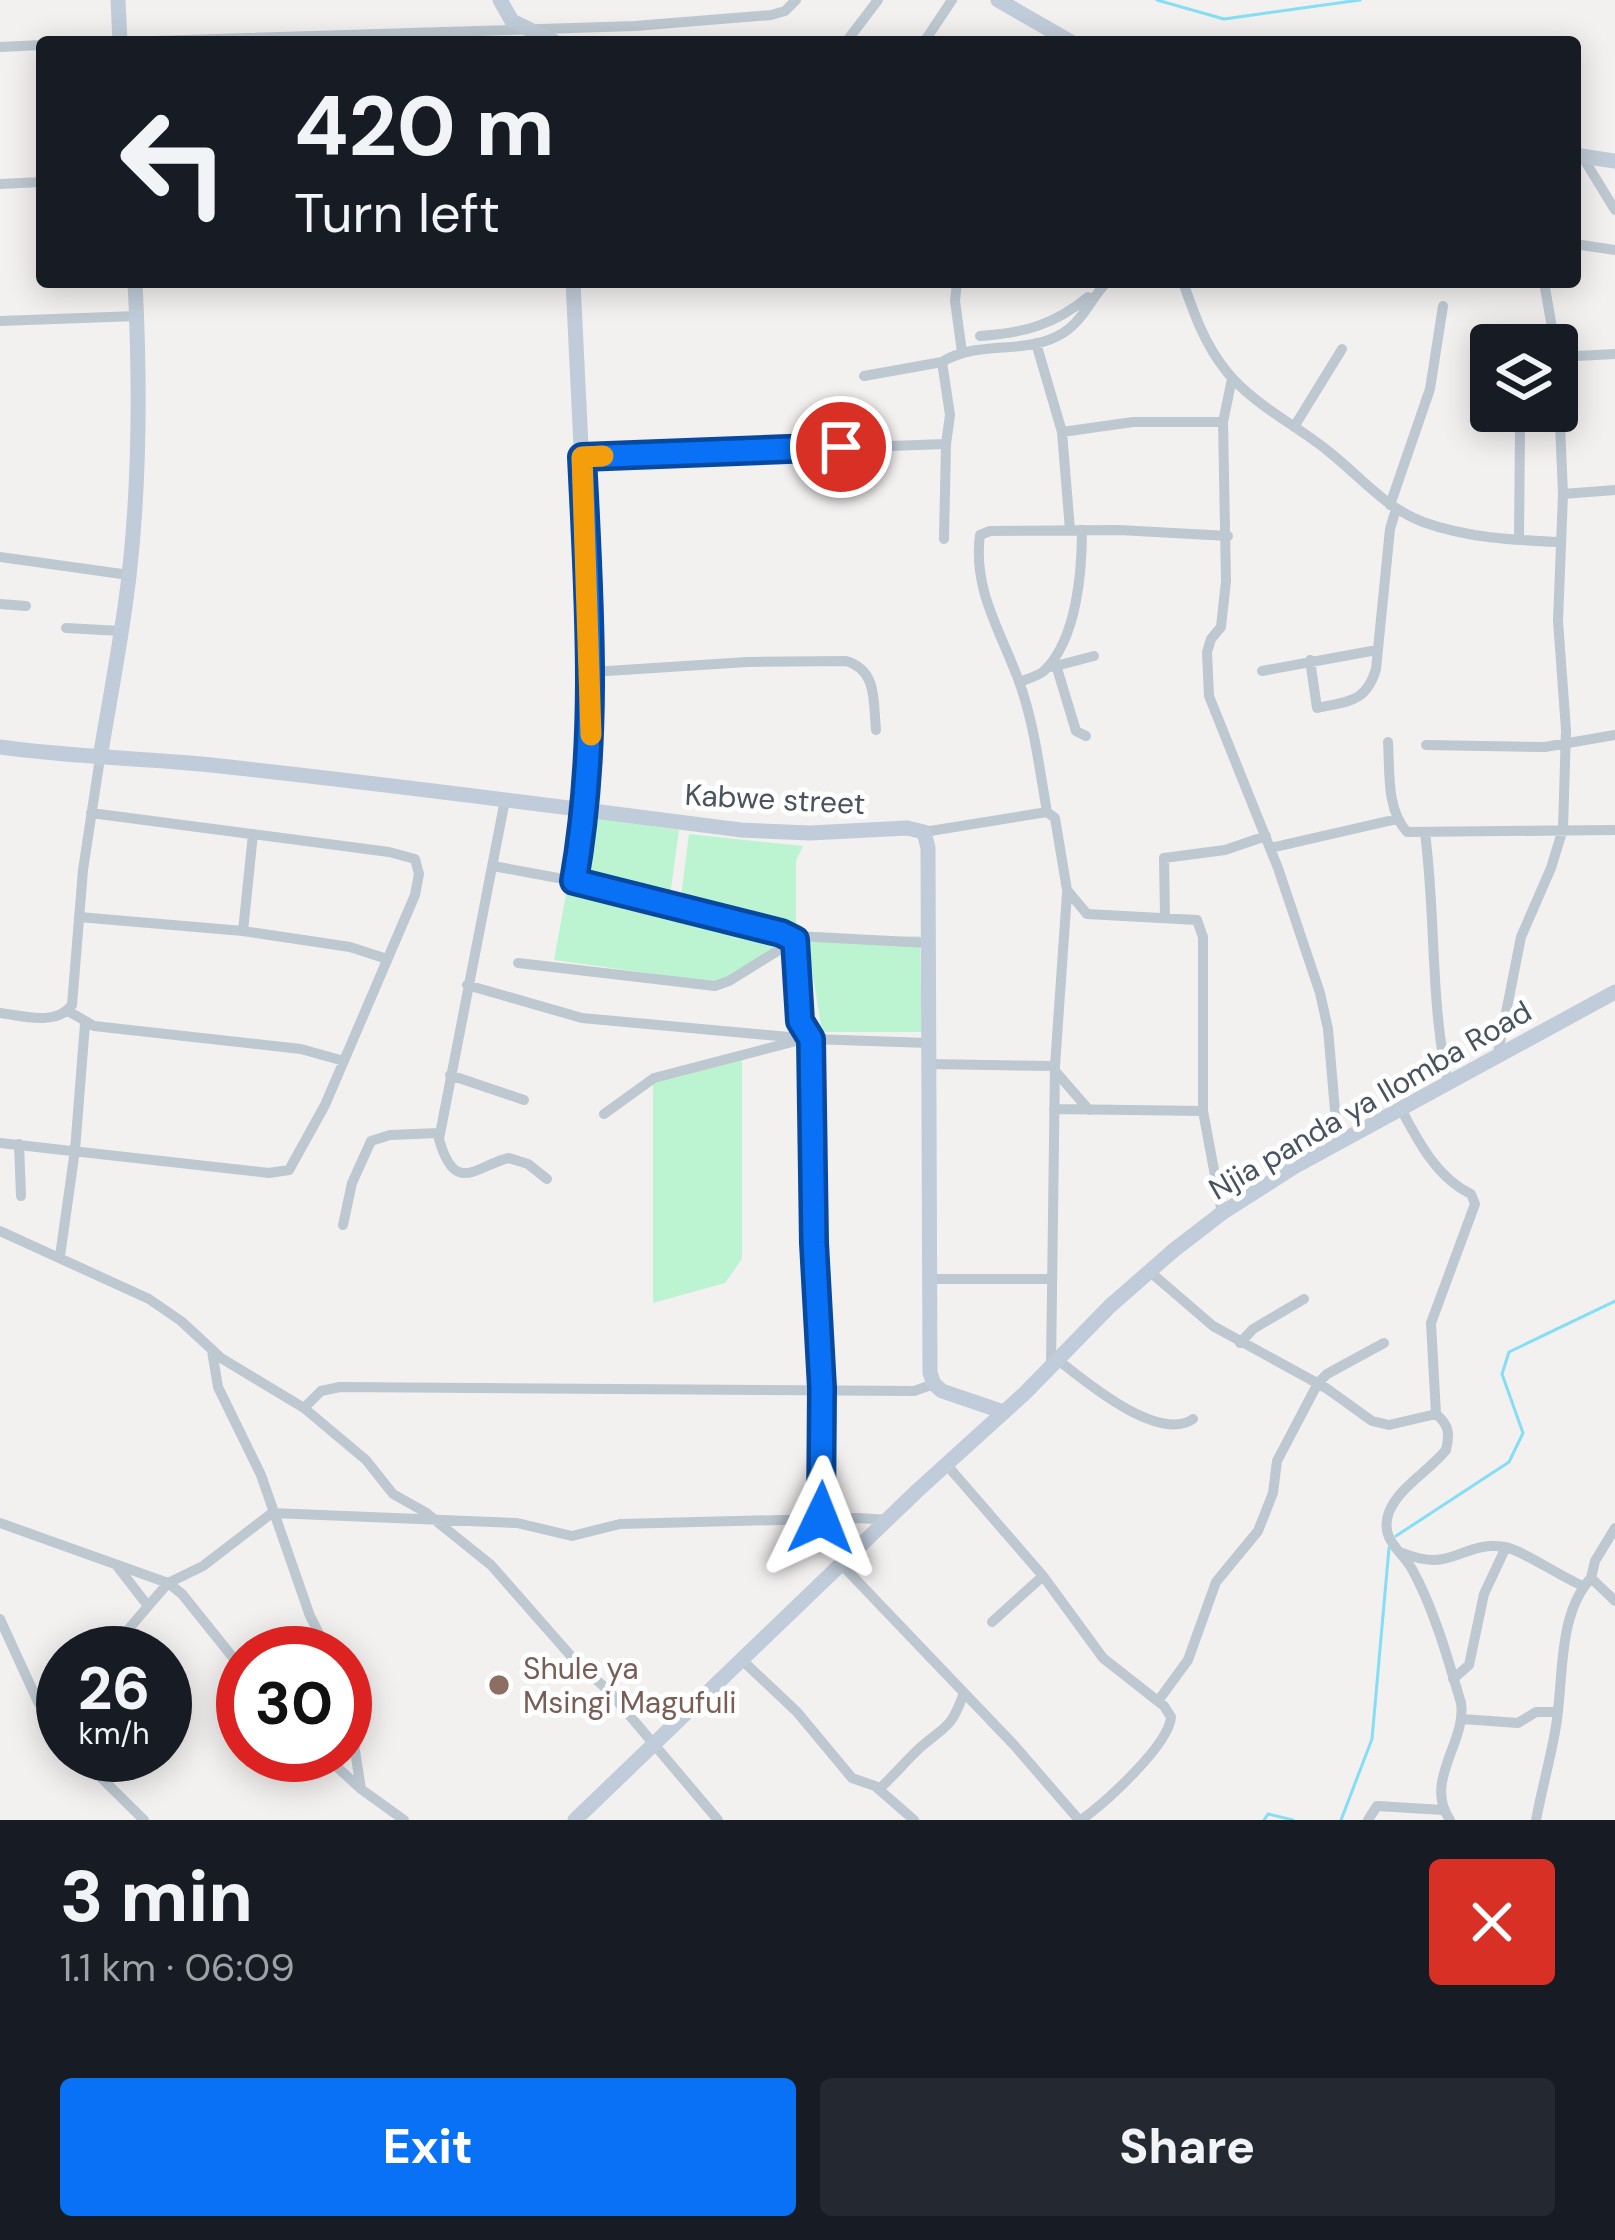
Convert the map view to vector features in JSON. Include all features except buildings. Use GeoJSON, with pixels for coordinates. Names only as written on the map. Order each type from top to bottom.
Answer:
{"type":"FeatureCollection","features":[{"type":"Feature","properties":{"kind":"main road"},"geometry":{"type":"LineString","coordinates":[[118,0],[120,36]]}},
{"type":"Feature","properties":{"kind":"main road"},"geometry":{"type":"LineString","coordinates":[[500,0],[503,10],[524,30],[540,36]]}},
{"type":"Feature","properties":{"kind":"main road"},"geometry":{"type":"LineString","coordinates":[[998,0],[1061,36]]}},
{"type":"Feature","properties":{"kind":"main road"},"geometry":{"type":"LineString","coordinates":[[1581,156],[1615,161]]}},
{"type":"Feature","properties":{"kind":"main road"},"geometry":{"type":"LineString","coordinates":[[100,758],[129,575],[137,461],[135,288]]}},
{"type":"Feature","properties":{"kind":"main road"},"geometry":{"type":"LineString","coordinates":[[573,288],[592,672],[586,812]]}},
{"type":"Feature","properties":{"kind":"main road","name":"Kabwe street"},"geometry":{"type":"LineString","coordinates":[[0,747],[204,764],[777,832],[862,833],[907,828],[925,832]]}},
{"type":"Feature","properties":{"kind":"main road"},"geometry":{"type":"LineString","coordinates":[[925,832],[929,1360],[934,1384],[953,1396],[1001,1411]]}},
{"type":"Feature","properties":{"kind":"main road","name":"Njia panda ya Ilomba Road"},"geometry":{"type":"LineString","coordinates":[[575,1820],[1149,1271],[1276,1177],[1615,992]]}},
{"type":"Feature","properties":{"kind":"street"},"geometry":{"type":"LineString","coordinates":[[322,36],[771,15],[785,11],[796,0]]}},
{"type":"Feature","properties":{"kind":"street"},"geometry":{"type":"LineString","coordinates":[[851,36],[878,0]]}},
{"type":"Feature","properties":{"kind":"street"},"geometry":{"type":"LineString","coordinates":[[928,36],[952,0]]}},
{"type":"Feature","properties":{"kind":"street"},"geometry":{"type":"LineString","coordinates":[[0,47],[36,46]]}},
{"type":"Feature","properties":{"kind":"street"},"geometry":{"type":"LineString","coordinates":[[1581,159],[1615,210]]}},
{"type":"Feature","properties":{"kind":"street"},"geometry":{"type":"LineString","coordinates":[[0,184],[36,182]]}},
{"type":"Feature","properties":{"kind":"street"},"geometry":{"type":"LineString","coordinates":[[1581,245],[1615,250]]}},
{"type":"Feature","properties":{"kind":"street"},"geometry":{"type":"LineString","coordinates":[[956,288],[962,352]]}},
{"type":"Feature","properties":{"kind":"street"},"geometry":{"type":"LineString","coordinates":[[980,336],[1039,328],[1100,288]]}},
{"type":"Feature","properties":{"kind":"street"},"geometry":{"type":"LineString","coordinates":[[864,376],[942,362],[962,352],[1036,344],[1068,330],[1102,288]]}},
{"type":"Feature","properties":{"kind":"street"},"geometry":{"type":"LineString","coordinates":[[1185,288],[1205,338],[1232,379],[1326,449],[1393,507],[1453,530],[1559,542]]}},
{"type":"Feature","properties":{"kind":"street"},"geometry":{"type":"LineString","coordinates":[[1545,288],[1552,324]]}},
{"type":"Feature","properties":{"kind":"street"},"geometry":{"type":"LineString","coordinates":[[1310,660],[1319,707],[1370,690],[1393,507],[1430,389],[1443,306]]}},
{"type":"Feature","properties":{"kind":"street"},"geometry":{"type":"LineString","coordinates":[[0,336],[1,321],[136,316]]}},
{"type":"Feature","properties":{"kind":"street"},"geometry":{"type":"LineString","coordinates":[[1036,344],[1062,432],[1076,530],[1077,595],[1065,632],[1044,671]]}},
{"type":"Feature","properties":{"kind":"street"},"geometry":{"type":"LineString","coordinates":[[1294,427],[1342,349]]}},
{"type":"Feature","properties":{"kind":"street"},"geometry":{"type":"LineString","coordinates":[[1578,353],[1615,354]]}},
{"type":"Feature","properties":{"kind":"street"},"geometry":{"type":"LineString","coordinates":[[942,362],[950,415],[944,539]]}},
{"type":"Feature","properties":{"kind":"street"},"geometry":{"type":"LineString","coordinates":[[1232,379],[1223,422],[1228,536],[1221,627],[1207,652],[1209,696],[1268,842],[1325,1009],[1338,1144]]}},
{"type":"Feature","properties":{"kind":"street"},"geometry":{"type":"LineString","coordinates":[[1062,432],[1133,422],[1223,422]]}},
{"type":"Feature","properties":{"kind":"street"},"geometry":{"type":"LineString","coordinates":[[1520,432],[1520,540]]}},
{"type":"Feature","properties":{"kind":"street"},"geometry":{"type":"LineString","coordinates":[[1497,1058],[1522,937],[1563,829],[1565,746],[1558,621],[1560,432]]}},
{"type":"Feature","properties":{"kind":"street"},"geometry":{"type":"LineString","coordinates":[[582,457],[946,444]]}},
{"type":"Feature","properties":{"kind":"street"},"geometry":{"type":"LineString","coordinates":[[1563,494],[1615,490]]}},
{"type":"Feature","properties":{"kind":"street"},"geometry":{"type":"LineString","coordinates":[[1193,1419],[1176,1427],[1148,1420],[1054,1363],[1050,1279],[1054,1068],[1067,890],[1055,818],[1047,812],[1019,682],[987,606],[979,558],[980,535],[990,531],[1228,536]]}},
{"type":"Feature","properties":{"kind":"street"},"geometry":{"type":"LineString","coordinates":[[0,556],[129,575]]}},
{"type":"Feature","properties":{"kind":"street"},"geometry":{"type":"LineString","coordinates":[[0,604],[26,606]]}},
{"type":"Feature","properties":{"kind":"street"},"geometry":{"type":"LineString","coordinates":[[66,628],[121,631]]}},
{"type":"Feature","properties":{"kind":"street"},"geometry":{"type":"LineString","coordinates":[[1262,671],[1377,650]]}},
{"type":"Feature","properties":{"kind":"street"},"geometry":{"type":"LineString","coordinates":[[1019,682],[1057,665],[1094,656]]}},
{"type":"Feature","properties":{"kind":"street"},"geometry":{"type":"LineString","coordinates":[[592,672],[766,661],[846,662],[870,676],[876,730]]}},
{"type":"Feature","properties":{"kind":"street"},"geometry":{"type":"LineString","coordinates":[[1057,665],[1076,731],[1087,736]]}},
{"type":"Feature","properties":{"kind":"street"},"geometry":{"type":"LineString","coordinates":[[1426,745],[1565,746],[1615,735]]}},
{"type":"Feature","properties":{"kind":"street"},"geometry":{"type":"LineString","coordinates":[[1388,742],[1391,795],[1397,819],[1407,832],[1615,830]]}},
{"type":"Feature","properties":{"kind":"street"},"geometry":{"type":"LineString","coordinates":[[0,1013],[56,1018],[68,1011],[76,988],[79,917],[100,758]]}},
{"type":"Feature","properties":{"kind":"street"},"geometry":{"type":"LineString","coordinates":[[505,800],[439,1133],[447,1161],[460,1171],[473,1174],[509,1158],[520,1159],[547,1179]]}},
{"type":"Feature","properties":{"kind":"street"},"geometry":{"type":"LineString","coordinates":[[574,881],[586,812]]}},
{"type":"Feature","properties":{"kind":"street"},"geometry":{"type":"LineString","coordinates":[[925,832],[1047,812]]}},
{"type":"Feature","properties":{"kind":"street"},"geometry":{"type":"LineString","coordinates":[[0,1142],[280,1173],[296,1163],[415,895],[419,874],[415,860],[365,847],[91,813]]}},
{"type":"Feature","properties":{"kind":"street"},"geometry":{"type":"LineString","coordinates":[[1166,917],[1164,859],[1397,819]]}},
{"type":"Feature","properties":{"kind":"street"},"geometry":{"type":"LineString","coordinates":[[1424,833],[1440,1043],[1448,1083]]}},
{"type":"Feature","properties":{"kind":"street"},"geometry":{"type":"LineString","coordinates":[[243,931],[253,834]]}},
{"type":"Feature","properties":{"kind":"street"},"geometry":{"type":"LineString","coordinates":[[493,866],[574,881],[795,938],[929,943]]}},
{"type":"Feature","properties":{"kind":"street"},"geometry":{"type":"LineString","coordinates":[[1067,890],[1082,910],[1096,917],[1190,917],[1202,927],[1202,1111],[1222,1213]]}},
{"type":"Feature","properties":{"kind":"street"},"geometry":{"type":"LineString","coordinates":[[79,917],[243,931],[350,947],[387,959]]}},
{"type":"Feature","properties":{"kind":"street"},"geometry":{"type":"LineString","coordinates":[[518,963],[715,986],[795,938]]}},
{"type":"Feature","properties":{"kind":"street"},"geometry":{"type":"LineString","coordinates":[[795,938],[805,1039],[822,1388],[821,1518]]}},
{"type":"Feature","properties":{"kind":"street"},"geometry":{"type":"LineString","coordinates":[[467,985],[582,1018],[805,1039],[928,1042]]}},
{"type":"Feature","properties":{"kind":"street"},"geometry":{"type":"LineString","coordinates":[[68,1011],[85,1024],[301,1048],[344,1061]]}},
{"type":"Feature","properties":{"kind":"street"},"geometry":{"type":"LineString","coordinates":[[60,1256],[85,1024]]}},
{"type":"Feature","properties":{"kind":"street"},"geometry":{"type":"LineString","coordinates":[[604,1114],[654,1078],[805,1039]]}},
{"type":"Feature","properties":{"kind":"street"},"geometry":{"type":"LineString","coordinates":[[928,1064],[1054,1068],[1089,1110]]}},
{"type":"Feature","properties":{"kind":"street"},"geometry":{"type":"LineString","coordinates":[[450,1076],[524,1100]]}},
{"type":"Feature","properties":{"kind":"street"},"geometry":{"type":"LineString","coordinates":[[1054,1109],[1202,1111]]}},
{"type":"Feature","properties":{"kind":"street"},"geometry":{"type":"LineString","coordinates":[[1368,1820],[1377,1806],[1447,1815],[1442,1780],[1462,1719],[1461,1703],[1420,1586],[1394,1549],[1386,1524],[1390,1508],[1447,1450],[1449,1428],[1436,1414],[1431,1323],[1475,1204],[1471,1194],[1439,1169],[1401,1109]]}},
{"type":"Feature","properties":{"kind":"street"},"geometry":{"type":"LineString","coordinates":[[343,1225],[352,1183],[371,1141],[390,1135],[439,1133]]}},
{"type":"Feature","properties":{"kind":"street"},"geometry":{"type":"LineString","coordinates":[[19,1144],[21,1196]]}},
{"type":"Feature","properties":{"kind":"street"},"geometry":{"type":"LineString","coordinates":[[0,1231],[160,1305],[212,1351],[304,1408],[366,1460],[394,1494],[491,1565],[578,1664],[608,1690],[718,1820]]}},
{"type":"Feature","properties":{"kind":"street"},"geometry":{"type":"LineString","coordinates":[[1149,1271],[1198,1315],[1240,1343],[1318,1383],[1379,1424],[1423,1420],[1436,1414]]}},
{"type":"Feature","properties":{"kind":"street"},"geometry":{"type":"LineString","coordinates":[[929,1279],[1050,1279]]}},
{"type":"Feature","properties":{"kind":"street"},"geometry":{"type":"LineString","coordinates":[[1240,1343],[1253,1329],[1304,1299]]}},
{"type":"Feature","properties":{"kind":"street"},"geometry":{"type":"LineString","coordinates":[[1158,1701],[1188,1660],[1216,1582],[1258,1531],[1273,1493],[1277,1461],[1318,1383],[1384,1343]]}},
{"type":"Feature","properties":{"kind":"street"},"geometry":{"type":"LineString","coordinates":[[212,1351],[218,1387],[261,1474],[315,1626]]}},
{"type":"Feature","properties":{"kind":"street"},"geometry":{"type":"LineString","coordinates":[[304,1408],[321,1390],[340,1388],[914,1391],[934,1384]]}},
{"type":"Feature","properties":{"kind":"street"},"geometry":{"type":"LineString","coordinates":[[842,1565],[1080,1820],[1126,1780],[1168,1729],[1171,1717],[1103,1658],[1043,1576],[946,1464]]}},
{"type":"Feature","properties":{"kind":"street"},"geometry":{"type":"LineString","coordinates":[[134,1626],[168,1583],[203,1566],[272,1513],[532,1525],[572,1536],[620,1524],[890,1520]]}},
{"type":"Feature","properties":{"kind":"street"},"geometry":{"type":"LineString","coordinates":[[0,1523],[168,1583],[216,1636]]}},
{"type":"Feature","properties":{"kind":"street"},"geometry":{"type":"LineString","coordinates":[[1536,1820],[1558,1712],[1567,1636],[1594,1561],[1615,1528]]}},
{"type":"Feature","properties":{"kind":"street"},"geometry":{"type":"LineString","coordinates":[[1394,1549],[1438,1562],[1465,1551],[1506,1547],[1587,1582],[1615,1601]]}},
{"type":"Feature","properties":{"kind":"street"},"geometry":{"type":"LineString","coordinates":[[1453,1679],[1469,1665],[1484,1594],[1506,1547]]}},
{"type":"Feature","properties":{"kind":"street"},"geometry":{"type":"LineString","coordinates":[[116,1563],[148,1606]]}},
{"type":"Feature","properties":{"kind":"street"},"geometry":{"type":"LineString","coordinates":[[992,1622],[1043,1576]]}},
{"type":"Feature","properties":{"kind":"street"},"geometry":{"type":"LineString","coordinates":[[0,1619],[36,1694]]}},
{"type":"Feature","properties":{"kind":"street"},"geometry":{"type":"LineString","coordinates":[[743,1661],[797,1712],[852,1778],[879,1789],[914,1820]]}},
{"type":"Feature","properties":{"kind":"street"},"geometry":{"type":"LineString","coordinates":[[879,1789],[925,1743],[944,1731],[956,1716],[964,1693]]}},
{"type":"Feature","properties":{"kind":"street"},"geometry":{"type":"LineString","coordinates":[[1462,1719],[1518,1723],[1536,1712],[1558,1712]]}},
{"type":"Feature","properties":{"kind":"street"},"geometry":{"type":"LineString","coordinates":[[105,1782],[141,1819]]}},
{"type":"Feature","properties":{"kind":"street"},"geometry":{"type":"LineString","coordinates":[[353,1782],[404,1820]]}},
{"type":"Feature","properties":{"kind":"street"},"geometry":{"type":"LineString","coordinates":[[360,1782],[361,1789]]}},
{"type":"Feature","properties":{"kind":"green space"},"geometry":{"type":"Polygon","coordinates":[[[593,817],[679,830],[670,896],[589,874],[593,817]]]}},
{"type":"Feature","properties":{"kind":"green space"},"geometry":{"type":"Polygon","coordinates":[[[689,834],[803,846],[796,861],[796,928],[681,897],[689,834]]]}},
{"type":"Feature","properties":{"kind":"green space"},"geometry":{"type":"Polygon","coordinates":[[[568,883],[789,940],[726,984],[554,960],[568,883]]]}},
{"type":"Feature","properties":{"kind":"green space"},"geometry":{"type":"Polygon","coordinates":[[[920,936],[922,1032],[822,1032],[807,939],[920,936]]]}},
{"type":"Feature","properties":{"kind":"green space"},"geometry":{"type":"Polygon","coordinates":[[[742,1055],[742,1259],[725,1283],[653,1303],[653,1082],[742,1055]]]}},
{"type":"Feature","properties":{"kind":"waterway"},"geometry":{"type":"LineString","coordinates":[[1157,0],[1224,19],[1360,0]]}},
{"type":"Feature","properties":{"kind":"waterway"},"geometry":{"type":"LineString","coordinates":[[1396,1536],[1509,1462],[1523,1433],[1502,1374],[1509,1352],[1615,1301]]}},
{"type":"Feature","properties":{"kind":"waterway"},"geometry":{"type":"LineString","coordinates":[[1341,1820],[1372,1739],[1389,1548]]}},
{"type":"Feature","properties":{"kind":"waterway"},"geometry":{"type":"LineString","coordinates":[[1264,1820],[1268,1814],[1293,1820]]}},
{"type":"Feature","properties":{"kind":"slow traffic"},"geometry":{"type":"LineString","coordinates":[[591,735],[582,457],[603,456]]}},
{"type":"Feature","properties":{"kind":"place","name":"Shule ya Msingi Magufuli"},"geometry":{"type":"Point","coordinates":[499,1685]}},
{"type":"Feature","properties":{"kind":"route"},"geometry":{"type":"LineString","coordinates":[[821,1518],[822,1388],[811,1039],[800,1021],[795,940],[574,881],[586,812],[592,715],[582,457],[841,447]]}}]}
